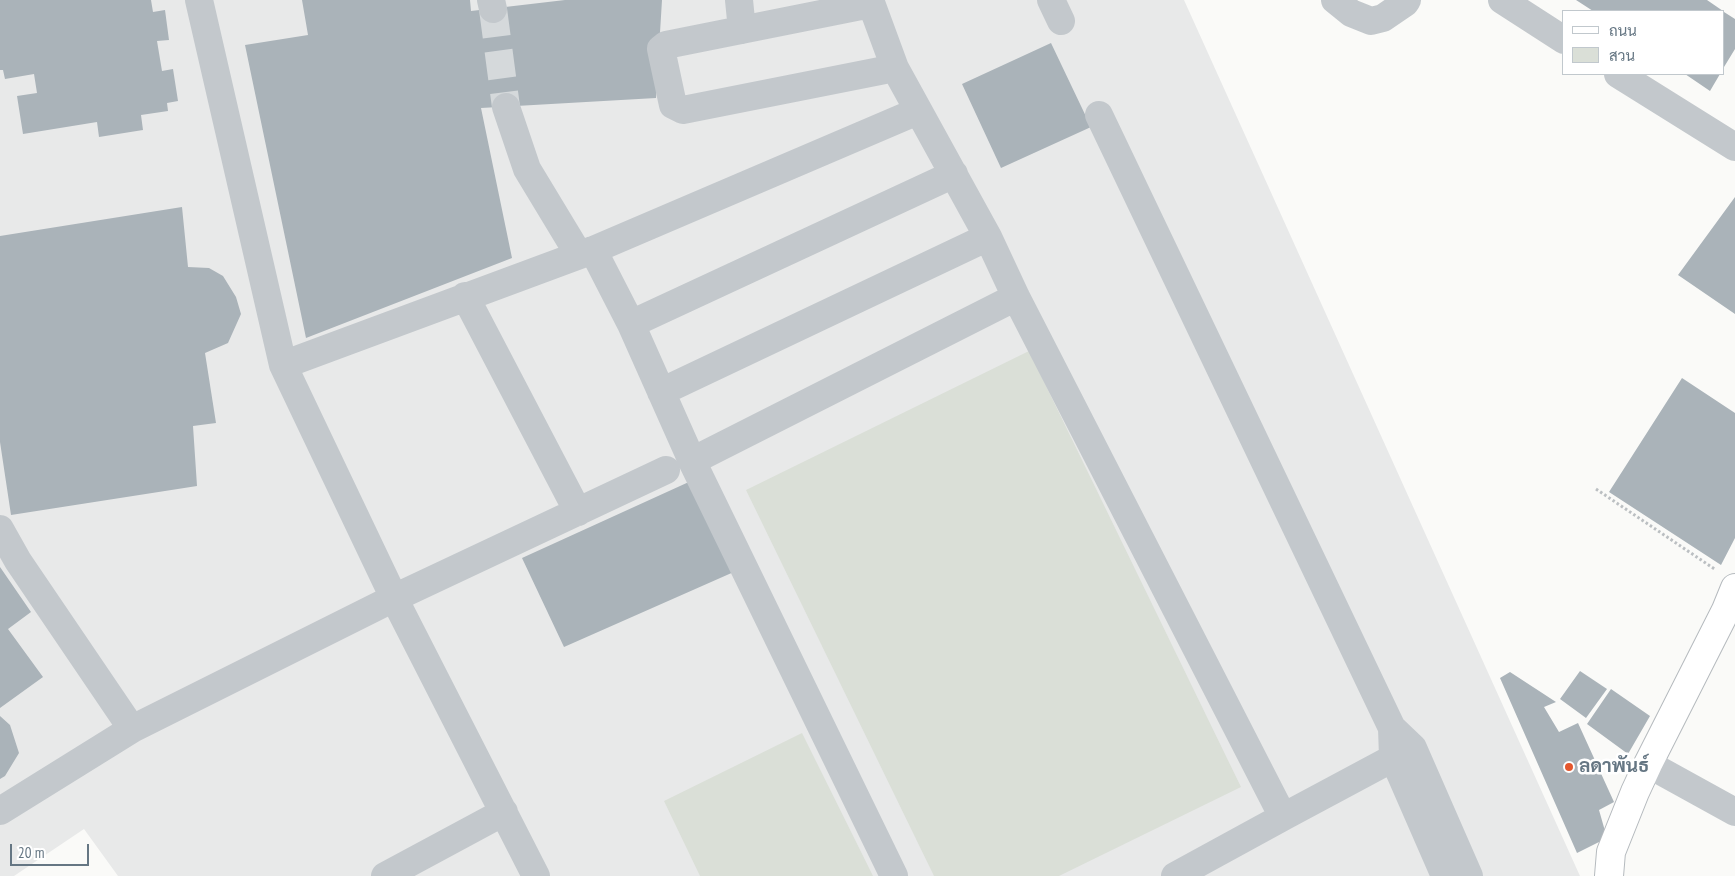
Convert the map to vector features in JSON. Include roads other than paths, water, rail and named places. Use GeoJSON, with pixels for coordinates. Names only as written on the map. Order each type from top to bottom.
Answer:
{"type":"FeatureCollection","features":[{"type":"Feature","properties":{"kind":"main road"},"geometry":{"type":"LineString","coordinates":[[1609,876],[1611,852],[1648,764],[1729,596]]}},
{"type":"Feature","properties":{"kind":"street"},"geometry":{"type":"LineString","coordinates":[[199,0],[283,365],[394,598],[536,876]]}},
{"type":"Feature","properties":{"kind":"street"},"geometry":{"type":"LineString","coordinates":[[738,0],[742,30]]}},
{"type":"Feature","properties":{"kind":"street"},"geometry":{"type":"LineString","coordinates":[[1335,0],[1351,13],[1371,21],[1383,18],[1407,0]]}},
{"type":"Feature","properties":{"kind":"street"},"geometry":{"type":"LineString","coordinates":[[1502,0],[1562,39]]}},
{"type":"Feature","properties":{"kind":"street"},"geometry":{"type":"LineString","coordinates":[[895,68],[683,110],[674,107],[661,51],[668,44],[871,2],[895,68],[988,237],[1016,297],[1283,817]]}},
{"type":"Feature","properties":{"kind":"street"},"geometry":{"type":"LineString","coordinates":[[1620,75],[1735,147]]}},
{"type":"Feature","properties":{"kind":"street"},"geometry":{"type":"LineString","coordinates":[[506,107],[528,169],[586,252],[631,324],[692,461],[894,876]]}},
{"type":"Feature","properties":{"kind":"street"},"geometry":{"type":"LineString","coordinates":[[283,365],[586,252],[918,111]]}},
{"type":"Feature","properties":{"kind":"street"},"geometry":{"type":"LineString","coordinates":[[1099,115],[1403,753],[1469,876]]}},
{"type":"Feature","properties":{"kind":"street"},"geometry":{"type":"LineString","coordinates":[[631,324],[954,174]]}},
{"type":"Feature","properties":{"kind":"street"},"geometry":{"type":"LineString","coordinates":[[661,392],[988,237]]}},
{"type":"Feature","properties":{"kind":"street"},"geometry":{"type":"LineString","coordinates":[[465,296],[578,512]]}},
{"type":"Feature","properties":{"kind":"street"},"geometry":{"type":"LineString","coordinates":[[692,461],[1016,297]]}},
{"type":"Feature","properties":{"kind":"street"},"geometry":{"type":"LineString","coordinates":[[0,811],[132,729],[394,598],[666,470]]}},
{"type":"Feature","properties":{"kind":"street"},"geometry":{"type":"LineString","coordinates":[[0,529],[18,560],[132,729]]}},
{"type":"Feature","properties":{"kind":"street"},"geometry":{"type":"LineString","coordinates":[[1175,876],[1403,753]]}},
{"type":"Feature","properties":{"kind":"street"},"geometry":{"type":"LineString","coordinates":[[1403,753],[1445,876]]}},
{"type":"Feature","properties":{"kind":"street"},"geometry":{"type":"LineString","coordinates":[[1648,764],[1735,812]]}},
{"type":"Feature","properties":{"kind":"street"},"geometry":{"type":"LineString","coordinates":[[385,876],[504,812]]}},
{"type":"Feature","properties":{"kind":"tunnel"},"geometry":{"type":"LineString","coordinates":[[493,9],[506,107]]}},
{"type":"Feature","properties":{"kind":"place","name":"ลดาพันธ์"},"geometry":{"type":"Point","coordinates":[1569,767]}}]}
